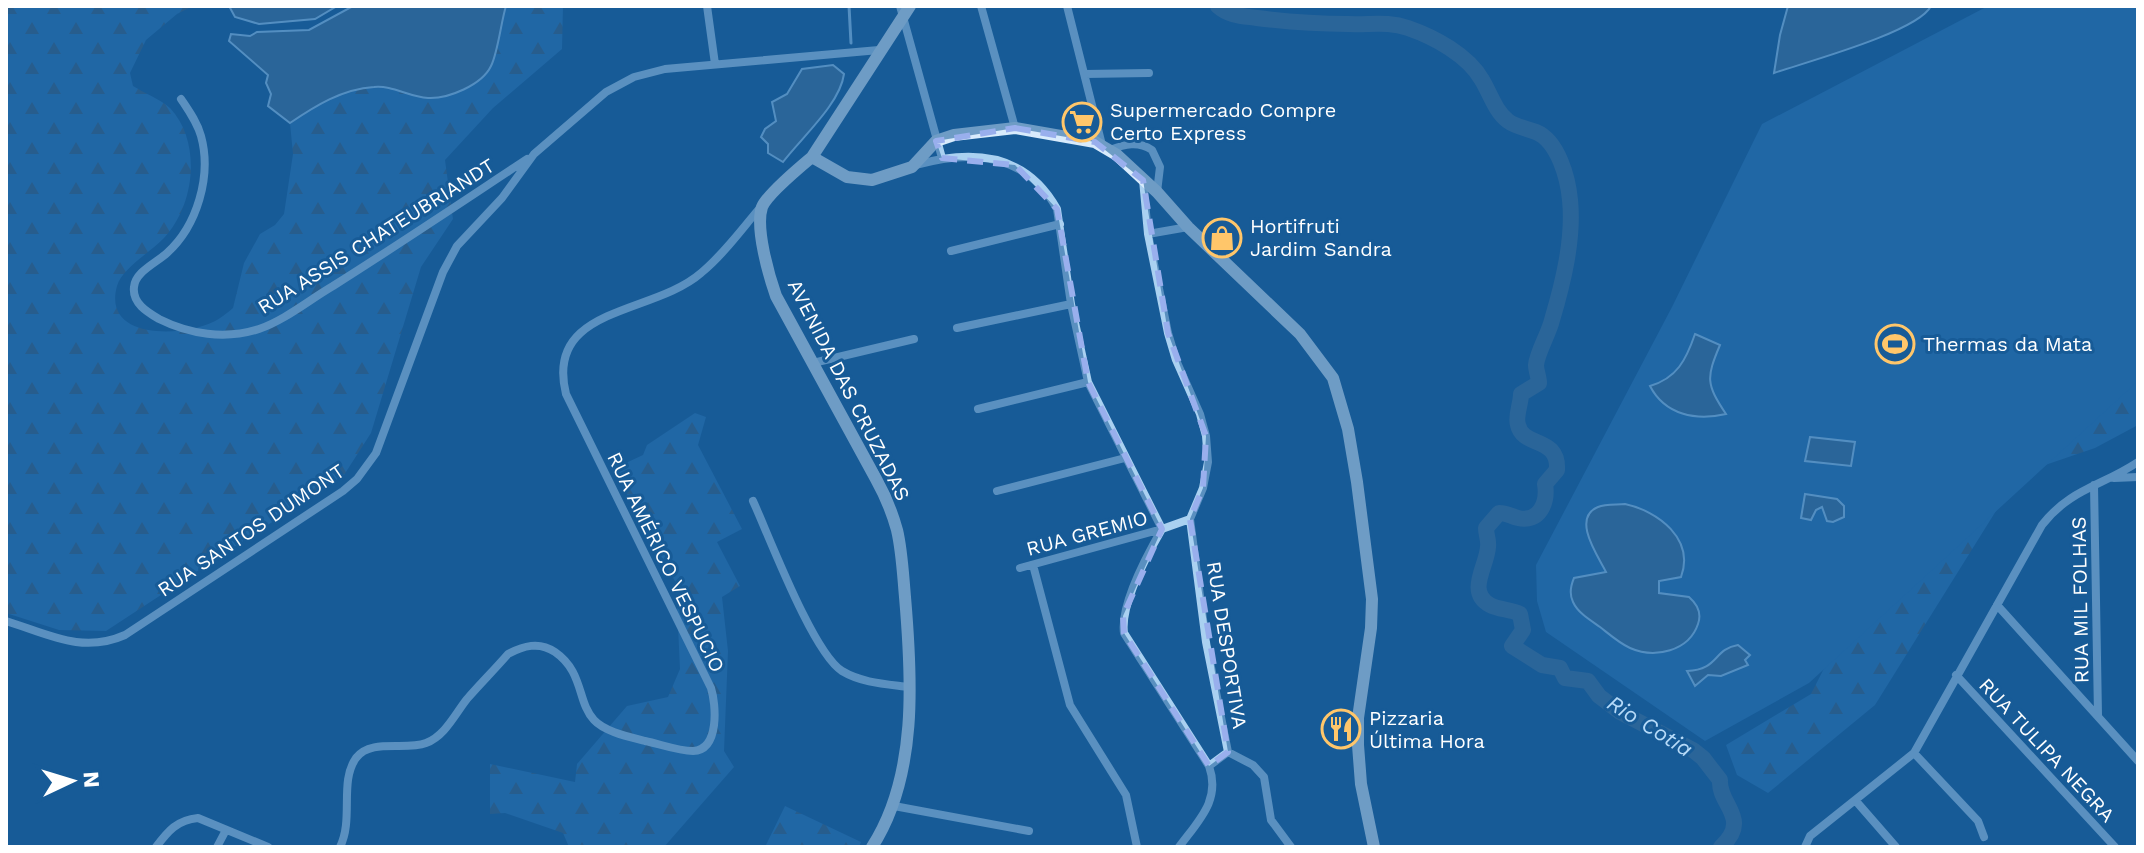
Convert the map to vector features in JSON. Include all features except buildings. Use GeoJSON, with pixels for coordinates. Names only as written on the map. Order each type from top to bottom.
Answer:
{"type":"FeatureCollection","features":[{"type":"Feature","properties":{"kind":"street"},"geometry":{"type":"LineString","coordinates":[[707,6],[715,64]]}},
{"type":"Feature","properties":{"kind":"street"},"geometry":{"type":"LineString","coordinates":[[981,6],[1015,128]]}},
{"type":"Feature","properties":{"kind":"street"},"geometry":{"type":"LineString","coordinates":[[1067,6],[1106,148],[1157,192],[1188,227],[1300,334],[1333,378],[1341,400],[1357,482],[1372,599],[1358,718],[1361,784],[1370,847]]}},
{"type":"Feature","properties":{"kind":"street"},"geometry":{"type":"LineString","coordinates":[[762,206],[812,157],[904,9]]}},
{"type":"Feature","properties":{"kind":"street"},"geometry":{"type":"LineString","coordinates":[[904,9],[942,158]]}},
{"type":"Feature","properties":{"kind":"street","name":"RUA SANTOS DUMONT"},"geometry":{"type":"LineString","coordinates":[[6,621],[81,643],[97,645],[111,641],[125,635],[357,479],[376,453],[443,272],[457,246],[502,198],[534,154],[606,92],[634,77],[665,69],[879,50]]}},
{"type":"Feature","properties":{"kind":"street"},"geometry":{"type":"LineString","coordinates":[[1085,74],[1149,73]]}},
{"type":"Feature","properties":{"kind":"street","name":"RUA ASSIS CHATEUBRIANDT"},"geometry":{"type":"LineString","coordinates":[[181,99],[194,119],[201,138],[205,165],[199,200],[188,229],[168,252],[138,276],[134,286],[135,297],[144,311],[194,333],[258,329],[289,313],[534,154]]}},
{"type":"Feature","properties":{"kind":"street"},"geometry":{"type":"LineString","coordinates":[[912,167],[936,141],[954,135],[1015,128],[1106,148],[1139,144],[1152,150],[1160,167],[1157,192]]}},
{"type":"Feature","properties":{"kind":"street"},"geometry":{"type":"LineString","coordinates":[[812,157],[847,177],[860,180],[872,180],[942,158],[968,156],[1015,165],[1050,196],[1057,209],[1071,304],[1088,382],[1162,529],[1148,553],[1123,616],[1124,633],[1209,766],[1214,781],[1213,795],[1203,814],[1179,847]]}},
{"type":"Feature","properties":{"kind":"street"},"geometry":{"type":"LineString","coordinates":[[1143,180],[1148,234],[1176,360],[1200,414],[1206,436],[1208,462],[1203,488],[1190,519]]}},
{"type":"Feature","properties":{"kind":"street","name":"AVENIDA DAS CRUZADAS"},"geometry":{"type":"LineString","coordinates":[[762,206],[761,235],[769,278],[776,296],[889,503],[898,532],[909,687],[903,763],[894,806],[872,847]]}},
{"type":"Feature","properties":{"kind":"street","name":"RUA AMÉRICO VESPUCIO"},"geometry":{"type":"LineString","coordinates":[[340,847],[346,834],[349,778],[357,757],[364,750],[418,746],[437,737],[508,654],[520,647],[541,646],[553,650],[564,660],[578,682],[594,721],[604,727],[633,738],[683,750],[695,751],[705,745],[715,725],[711,688],[566,394],[561,376],[562,362],[567,347],[576,335],[592,324],[678,289],[702,273],[762,206]]}},
{"type":"Feature","properties":{"kind":"street"},"geometry":{"type":"LineString","coordinates":[[951,251],[1060,224]]}},
{"type":"Feature","properties":{"kind":"street"},"geometry":{"type":"LineString","coordinates":[[1148,234],[1188,227]]}},
{"type":"Feature","properties":{"kind":"street"},"geometry":{"type":"LineString","coordinates":[[957,328],[1071,304]]}},
{"type":"Feature","properties":{"kind":"street"},"geometry":{"type":"LineString","coordinates":[[813,363],[914,339]]}},
{"type":"Feature","properties":{"kind":"street"},"geometry":{"type":"LineString","coordinates":[[978,409],[1088,382]]}},
{"type":"Feature","properties":{"kind":"street"},"geometry":{"type":"LineString","coordinates":[[997,491],[1125,458]]}},
{"type":"Feature","properties":{"kind":"street"},"geometry":{"type":"LineString","coordinates":[[1805,847],[1810,836],[1914,753],[2048,516],[2066,499],[2113,478],[2138,462]]}},
{"type":"Feature","properties":{"kind":"street"},"geometry":{"type":"LineString","coordinates":[[2113,478],[2138,477]]}},
{"type":"Feature","properties":{"kind":"street","name":"RUA MIL FOLHAS"},"geometry":{"type":"LineString","coordinates":[[2094,485],[2098,715]]}},
{"type":"Feature","properties":{"kind":"street"},"geometry":{"type":"LineString","coordinates":[[753,501],[803,612],[829,659],[840,670],[861,680],[909,687]]}},
{"type":"Feature","properties":{"kind":"street","name":"RUA GREMIO"},"geometry":{"type":"LineString","coordinates":[[1020,568],[1190,519]]}},
{"type":"Feature","properties":{"kind":"street","name":"RUA DESPORTIVA"},"geometry":{"type":"LineString","coordinates":[[1190,519],[1206,642],[1228,752],[1209,766]]}},
{"type":"Feature","properties":{"kind":"street"},"geometry":{"type":"LineString","coordinates":[[1033,565],[1070,705],[1126,795],[1137,847]]}},
{"type":"Feature","properties":{"kind":"street"},"geometry":{"type":"LineString","coordinates":[[1997,605],[2138,761]]}},
{"type":"Feature","properties":{"kind":"street","name":"RUA TULIPA NEGRA"},"geometry":{"type":"LineString","coordinates":[[1956,675],[2115,847]]}},
{"type":"Feature","properties":{"kind":"street"},"geometry":{"type":"LineString","coordinates":[[1228,752],[1253,765],[1264,777],[1271,820],[1291,847]]}},
{"type":"Feature","properties":{"kind":"street"},"geometry":{"type":"LineString","coordinates":[[1914,753],[1978,821],[1984,837]]}},
{"type":"Feature","properties":{"kind":"street"},"geometry":{"type":"LineString","coordinates":[[1855,800],[1896,847]]}},
{"type":"Feature","properties":{"kind":"street"},"geometry":{"type":"LineString","coordinates":[[894,806],[1029,831]]}},
{"type":"Feature","properties":{"kind":"street"},"geometry":{"type":"LineString","coordinates":[[156,847],[171,827],[198,818],[268,847]]}},
{"type":"Feature","properties":{"kind":"street"},"geometry":{"type":"LineString","coordinates":[[217,847],[226,830]]}},
{"type":"Feature","properties":{"kind":"highlighted area"},"geometry":{"type":"Polygon","coordinates":[[[1015,128],[1095,142],[1143,180],[1168,333],[1206,436],[1203,488],[1190,519],[1228,752],[1209,766],[1124,633],[1123,616],[1162,529],[1088,382],[1057,209],[1015,165],[942,158],[936,141],[1015,128]]]}},
{"type":"Feature","properties":{"kind":"green space"},"geometry":{"type":"Polygon","coordinates":[[[6,6],[193,6],[177,14],[146,40],[130,73],[133,86],[170,108],[187,138],[190,155],[191,173],[183,209],[164,238],[125,273],[117,286],[116,304],[121,317],[148,330],[165,331],[199,327],[216,321],[233,308],[244,263],[260,234],[275,225],[284,214],[293,154],[290,123],[351,91],[391,89],[492,65],[506,6],[563,6],[562,49],[493,108],[445,160],[453,219],[421,267],[371,433],[344,475],[106,631],[59,630],[6,613],[6,6]]]}},
{"type":"Feature","properties":{"kind":"green space","name":"Thermas da Mata"},"geometry":{"type":"Polygon","coordinates":[[[1988,6],[2138,6],[2138,381],[1809,683],[1705,741],[1546,632],[1537,601],[1536,565],[1672,307],[1762,124],[1988,6]]]}},
{"type":"Feature","properties":{"kind":"green space"},"geometry":{"type":"Polygon","coordinates":[[[2138,269],[2138,425],[2095,448],[2019,474],[1875,705],[1768,793],[1737,775],[1726,745],[1811,694],[1844,629],[2138,269]]]}},
{"type":"Feature","properties":{"kind":"green space"},"geometry":{"type":"Polygon","coordinates":[[[695,413],[706,417],[698,445],[742,529],[717,542],[740,586],[722,597],[728,651],[724,751],[734,767],[664,847],[569,847],[563,833],[505,813],[490,814],[490,764],[575,782],[577,764],[627,706],[668,697],[680,669],[676,583],[613,469],[643,455],[647,445],[695,413]]]}},
{"type":"Feature","properties":{"kind":"green space"},"geometry":{"type":"Polygon","coordinates":[[[785,806],[861,842],[859,847],[765,847],[785,806]]]}},
{"type":"Feature","properties":{"kind":"shaded area"},"geometry":{"type":"Polygon","coordinates":[[[229,6],[337,6],[315,19],[259,24],[235,17],[229,6]]]}},
{"type":"Feature","properties":{"kind":"shaded area"},"geometry":{"type":"Polygon","coordinates":[[[353,6],[506,6],[491,66],[487,73],[464,90],[428,98],[387,88],[362,88],[329,99],[290,123],[268,106],[271,94],[266,83],[268,75],[229,41],[231,34],[250,36],[257,32],[309,30],[353,6]]]}},
{"type":"Feature","properties":{"kind":"shaded area"},"geometry":{"type":"Polygon","coordinates":[[[1788,6],[1931,6],[1922,16],[1884,36],[1774,73],[1788,6]]]}},
{"type":"Feature","properties":{"kind":"shaded area"},"geometry":{"type":"Polygon","coordinates":[[[833,65],[844,74],[828,108],[783,162],[768,153],[768,144],[761,137],[765,129],[776,121],[772,102],[787,94],[802,69],[833,65]]]}},
{"type":"Feature","properties":{"kind":"shaded area"},"geometry":{"type":"Polygon","coordinates":[[[1695,334],[1720,345],[1710,381],[1726,414],[1704,417],[1682,414],[1664,404],[1650,386],[1674,373],[1695,334]]]}},
{"type":"Feature","properties":{"kind":"shaded area"},"geometry":{"type":"Polygon","coordinates":[[[1810,437],[1855,442],[1851,466],[1805,461],[1810,437]]]}},
{"type":"Feature","properties":{"kind":"shaded area"},"geometry":{"type":"Polygon","coordinates":[[[1805,494],[1837,499],[1844,506],[1844,517],[1827,521],[1822,507],[1816,510],[1811,520],[1801,518],[1805,494]]]}},
{"type":"Feature","properties":{"kind":"shaded area"},"geometry":{"type":"Polygon","coordinates":[[[1625,504],[1661,520],[1671,529],[1683,551],[1681,577],[1659,581],[1659,593],[1689,597],[1698,609],[1699,620],[1687,641],[1670,650],[1650,653],[1626,646],[1585,616],[1572,599],[1574,578],[1606,572],[1589,538],[1587,520],[1590,512],[1601,506],[1625,504]]]}},
{"type":"Feature","properties":{"kind":"shaded area"},"geometry":{"type":"Polygon","coordinates":[[[1738,645],[1750,655],[1745,660],[1748,665],[1721,676],[1708,675],[1695,686],[1687,671],[1705,667],[1730,647],[1738,645]]]}},
{"type":"Feature","properties":{"kind":"waterway"},"geometry":{"type":"LineString","coordinates":[[849,6],[851,43]]}},
{"type":"Feature","properties":{"kind":"waterway","name":"Rio Cotia"},"geometry":{"type":"LineString","coordinates":[[1218,6],[1231,14],[1247,17],[1314,23],[1386,24],[1418,32],[1450,48],[1468,63],[1482,80],[1503,117],[1544,137],[1556,152],[1569,191],[1569,245],[1556,306],[1537,360],[1539,383],[1521,394],[1517,418],[1526,437],[1552,452],[1557,470],[1545,484],[1544,504],[1537,514],[1526,519],[1499,513],[1486,528],[1488,547],[1479,593],[1490,605],[1520,614],[1523,630],[1512,646],[1542,665],[1560,668],[1565,678],[1588,681],[1599,696],[1620,712],[1703,758],[1720,780],[1734,820],[1730,837],[1721,847]]}},
{"type":"Feature","properties":{"kind":"place","name":"Supermercado Compre Certo Express"},"geometry":{"type":"Point","coordinates":[1082,122]}},
{"type":"Feature","properties":{"kind":"place","name":"Hortifruti Jardim Sandra"},"geometry":{"type":"Point","coordinates":[1222,238]}},
{"type":"Feature","properties":{"kind":"place","name":"Thermas da Mata"},"geometry":{"type":"Point","coordinates":[1895,344]}},
{"type":"Feature","properties":{"kind":"place","name":"Pizzaria Última Hora"},"geometry":{"type":"Point","coordinates":[1341,729]}}]}
